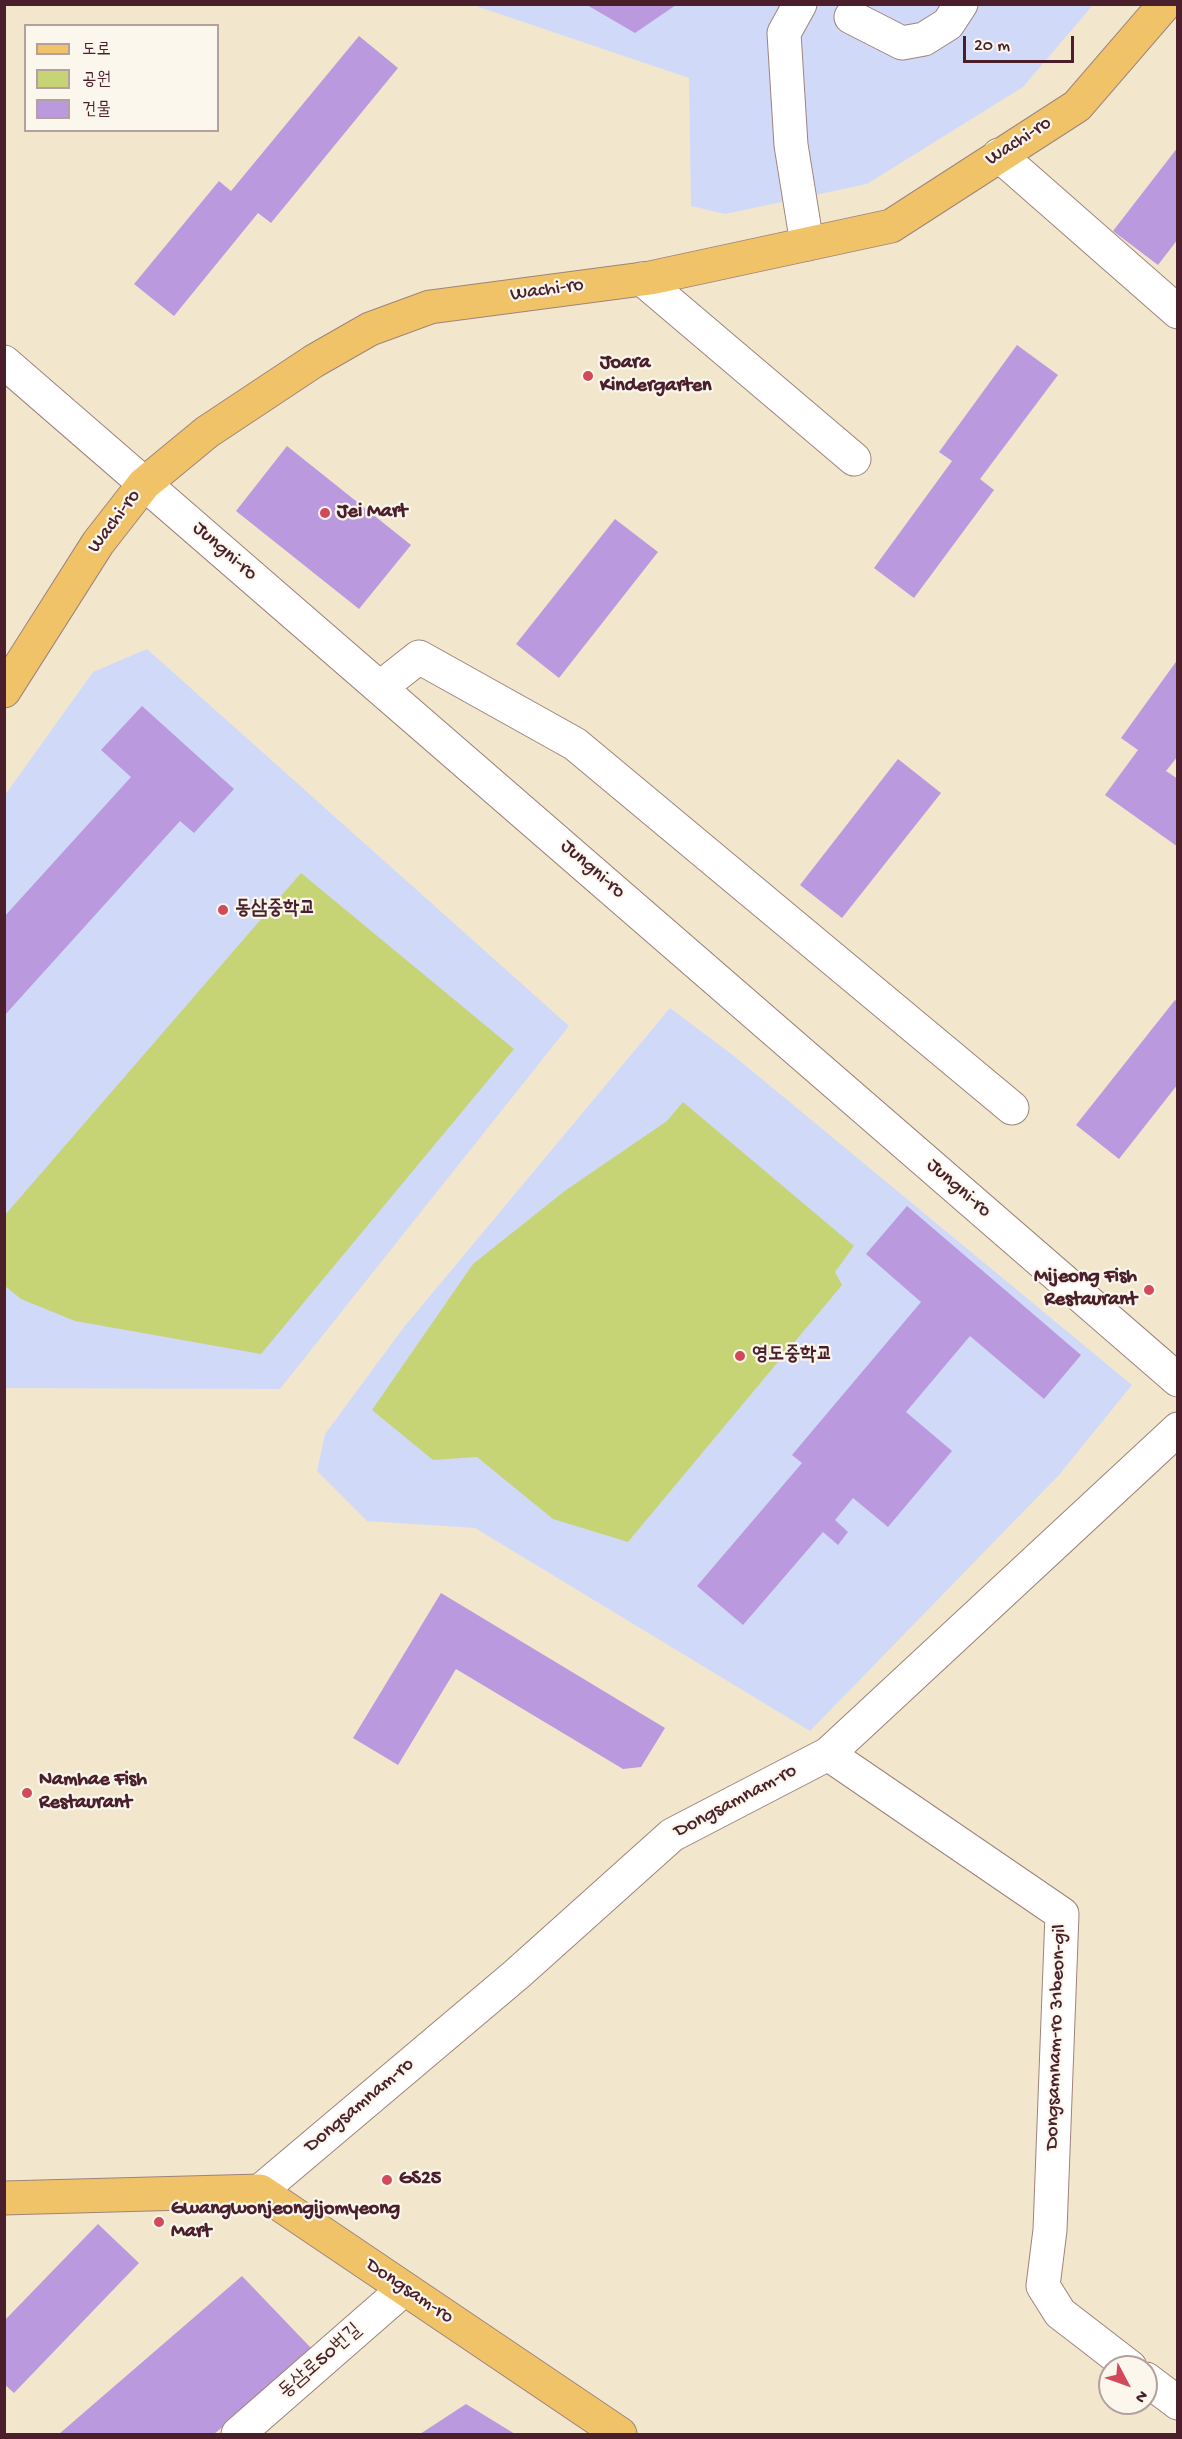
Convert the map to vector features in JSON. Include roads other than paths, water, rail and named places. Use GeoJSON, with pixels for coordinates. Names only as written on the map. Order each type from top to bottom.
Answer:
{"type":"FeatureCollection","features":[{"type":"Feature","properties":{"kind":"main road","name":"Wachi-ro"},"geometry":{"type":"LineString","coordinates":[[4,691],[98,543],[144,484],[207,432],[314,361],[370,329],[430,307],[642,279],[891,226],[1077,106],[1165,4]]}},
{"type":"Feature","properties":{"kind":"main road"},"geometry":{"type":"LineString","coordinates":[[4,2198],[260,2191]]}},
{"type":"Feature","properties":{"kind":"main road","name":"Dongsam-ro"},"geometry":{"type":"LineString","coordinates":[[260,2191],[620,2434]]}},
{"type":"Feature","properties":{"kind":"street"},"geometry":{"type":"LineString","coordinates":[[800,4],[784,33],[791,145],[807,244]]}},
{"type":"Feature","properties":{"kind":"street"},"geometry":{"type":"LineString","coordinates":[[850,17],[902,43],[924,39],[948,24],[961,4]]}},
{"type":"Feature","properties":{"kind":"street"},"geometry":{"type":"LineString","coordinates":[[999,155],[1178,312]]}},
{"type":"Feature","properties":{"kind":"street"},"geometry":{"type":"LineString","coordinates":[[642,279],[854,459]]}},
{"type":"Feature","properties":{"kind":"street","name":"Jungni-ro"},"geometry":{"type":"LineString","coordinates":[[4,362],[1178,1380]]}},
{"type":"Feature","properties":{"kind":"street"},"geometry":{"type":"LineString","coordinates":[[381,687],[418,657],[575,744],[1012,1108]]}},
{"type":"Feature","properties":{"kind":"street","name":"Dongsamnam-ro"},"geometry":{"type":"LineString","coordinates":[[260,2191],[517,1974],[672,1834],[828,1754],[1178,1429]]}},
{"type":"Feature","properties":{"kind":"street","name":"Dongsamnam-ro 31beon-gil"},"geometry":{"type":"LineString","coordinates":[[828,1754],[1062,1914],[1050,2219],[1043,2286],[1059,2313],[1114,2355]]}},
{"type":"Feature","properties":{"kind":"street","name":"동삼로50번길"},"geometry":{"type":"LineString","coordinates":[[238,2434],[404,2289]]}},
{"type":"Feature","properties":{"kind":"street"},"geometry":{"type":"LineString","coordinates":[[1158,2388],[1178,2403]]}},
{"type":"Feature","properties":{"kind":"place","name":"Joara Kindergarten"},"geometry":{"type":"Point","coordinates":[588,376]}},
{"type":"Feature","properties":{"kind":"place","name":"Jei Mart"},"geometry":{"type":"Point","coordinates":[325,513]}},
{"type":"Feature","properties":{"kind":"place","name":"동삼중학교"},"geometry":{"type":"Point","coordinates":[223,910]}},
{"type":"Feature","properties":{"kind":"place","name":"Mijeong Fish Restaurant"},"geometry":{"type":"Point","coordinates":[1149,1290]}},
{"type":"Feature","properties":{"kind":"place","name":"영도중학교"},"geometry":{"type":"Point","coordinates":[740,1356]}},
{"type":"Feature","properties":{"kind":"place","name":"Namhae Fish Restaurant"},"geometry":{"type":"Point","coordinates":[27,1793]}},
{"type":"Feature","properties":{"kind":"place","name":"GS25"},"geometry":{"type":"Point","coordinates":[387,2180]}},
{"type":"Feature","properties":{"kind":"place","name":"Gwangwonjeongijomyeong Mart"},"geometry":{"type":"Point","coordinates":[159,2222]}}]}
